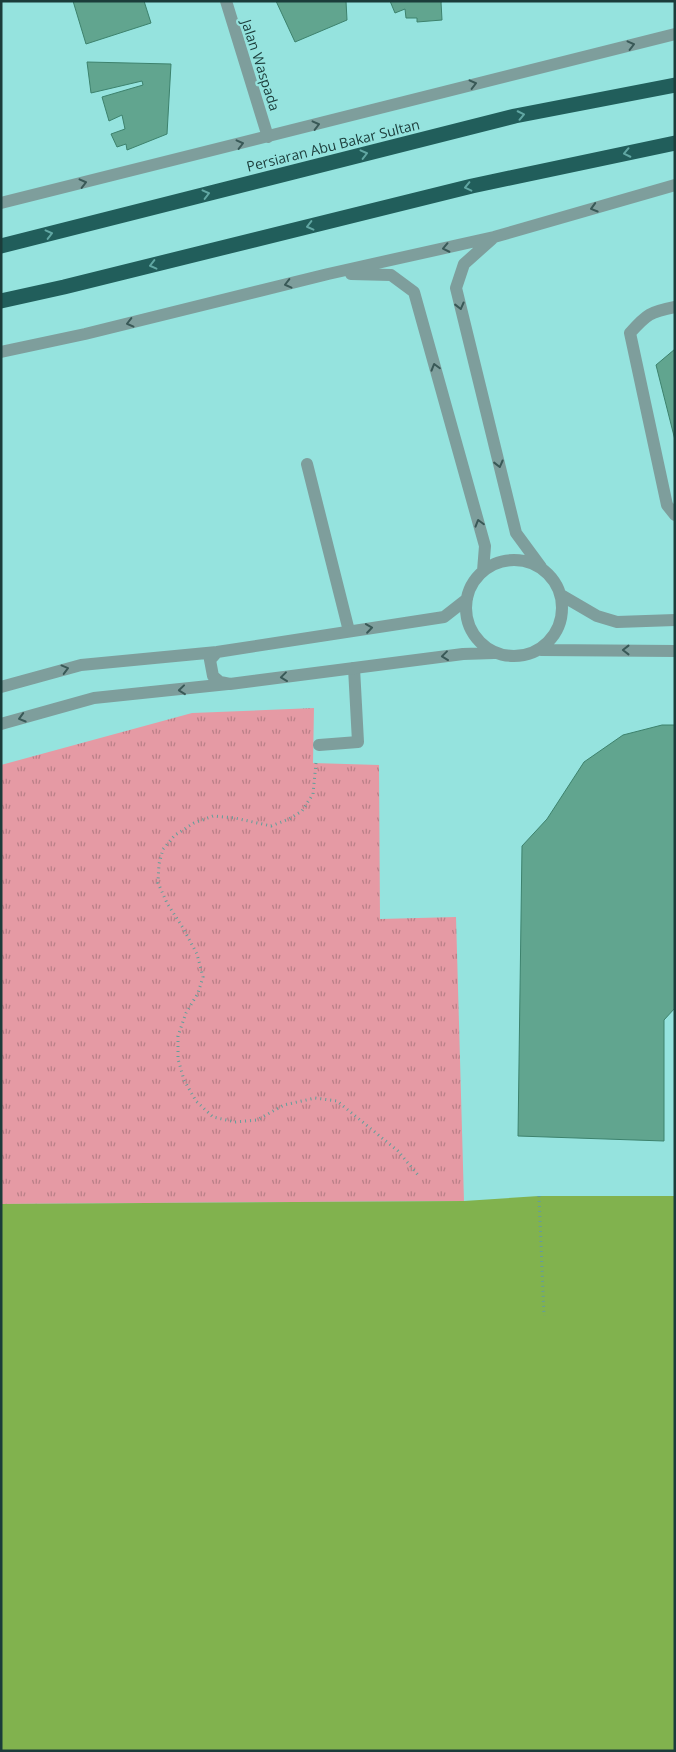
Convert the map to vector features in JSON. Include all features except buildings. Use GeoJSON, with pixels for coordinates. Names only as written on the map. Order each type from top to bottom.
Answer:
{"type":"FeatureCollection","features":[{"type":"Feature","properties":{"kind":"highway","name":"Persiaran Abu Bakar Sultan"},"geometry":{"type":"LineString","coordinates":[[1,246],[515,116],[675,85]]}},
{"type":"Feature","properties":{"kind":"highway"},"geometry":{"type":"LineString","coordinates":[[1,301],[74,285],[472,186],[675,143]]}},
{"type":"Feature","properties":{"kind":"street","name":"Jalan Waspada"},"geometry":{"type":"LineString","coordinates":[[226,1],[268,137]]}},
{"type":"Feature","properties":{"kind":"street"},"geometry":{"type":"LineString","coordinates":[[1,202],[268,137],[675,34]]}},
{"type":"Feature","properties":{"kind":"street"},"geometry":{"type":"LineString","coordinates":[[1,352],[85,334],[328,274],[494,237],[675,185]]}},
{"type":"Feature","properties":{"kind":"street"},"geometry":{"type":"LineString","coordinates":[[1,724],[94,698],[230,684],[463,654],[494,653],[509,657],[526,656],[540,650],[552,639],[560,626],[563,610],[562,595],[554,579],[541,567],[516,534],[456,288],[464,264],[494,237]]}},
{"type":"Feature","properties":{"kind":"street"},"geometry":{"type":"LineString","coordinates":[[328,274],[391,275],[414,292],[485,546],[483,571]]}},
{"type":"Feature","properties":{"kind":"street"},"geometry":{"type":"LineString","coordinates":[[675,307],[654,311],[644,317],[630,333],[667,505],[675,515]]}},
{"type":"Feature","properties":{"kind":"street"},"geometry":{"type":"LineString","coordinates":[[308,464],[349,631]]}},
{"type":"Feature","properties":{"kind":"street"},"geometry":{"type":"LineString","coordinates":[[494,653],[481,643],[471,630],[466,615],[467,598],[472,584],[483,571],[496,563],[510,560],[525,560],[541,567]]}},
{"type":"Feature","properties":{"kind":"street"},"geometry":{"type":"LineString","coordinates":[[562,595],[598,616],[617,622],[675,620]]}},
{"type":"Feature","properties":{"kind":"street"},"geometry":{"type":"LineString","coordinates":[[1,687],[81,664],[217,652],[444,617],[467,598]]}},
{"type":"Feature","properties":{"kind":"street"},"geometry":{"type":"LineString","coordinates":[[540,650],[675,651]]}},
{"type":"Feature","properties":{"kind":"street"},"geometry":{"type":"LineString","coordinates":[[217,652],[210,660],[213,676],[220,682],[230,684]]}},
{"type":"Feature","properties":{"kind":"street"},"geometry":{"type":"LineString","coordinates":[[320,745],[358,742],[354,668]]}},
{"type":"Feature","properties":{"kind":"path"},"geometry":{"type":"LineString","coordinates":[[320,745],[313,794],[302,811],[296,815],[271,826],[235,818],[213,816],[194,822],[176,835],[163,849],[159,864],[158,883],[167,903],[183,928],[196,954],[203,976],[198,993],[186,1013],[178,1036],[178,1059],[184,1080],[196,1102],[213,1117],[235,1122],[257,1120],[284,1105],[315,1098],[337,1101],[398,1151],[418,1175]]}},
{"type":"Feature","properties":{"kind":"path"},"geometry":{"type":"LineString","coordinates":[[539,1196],[544,1316]]}},
{"type":"Feature","properties":{"kind":"green space"},"geometry":{"type":"Polygon","coordinates":[[[314,708],[313,763],[379,765],[380,919],[456,917],[464,1201],[1,1204],[1,765],[192,713],[314,708]]]}},
{"type":"Feature","properties":{"kind":"shaded area"},"geometry":{"type":"Polygon","coordinates":[[[539,1196],[675,1196],[675,1751],[1,1751],[1,1204],[464,1201],[539,1196]]]}}]}
